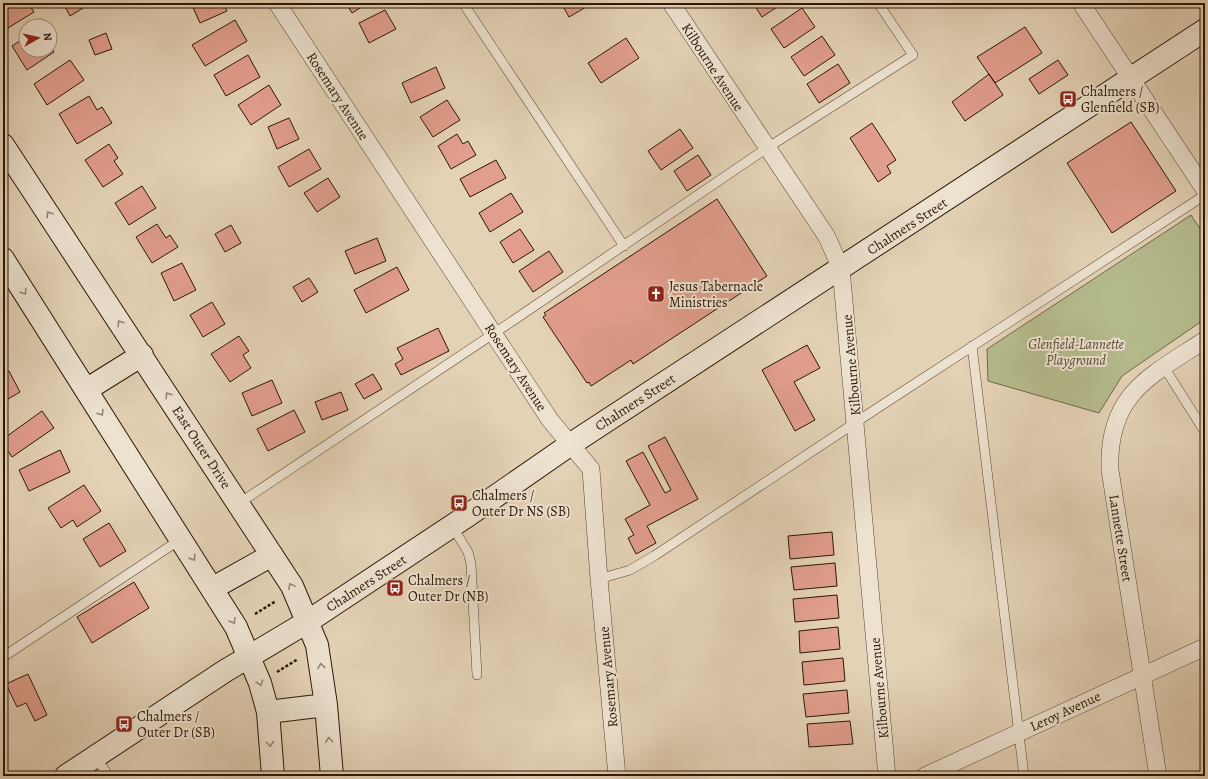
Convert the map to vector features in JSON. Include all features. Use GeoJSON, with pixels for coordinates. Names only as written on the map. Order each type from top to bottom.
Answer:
{"type":"FeatureCollection","features":[{"type":"Feature","properties":{"kind":"street","name":"Rosemary Avenue"},"geometry":{"type":"LineString","coordinates":[[277,3],[550,420],[591,469],[599,579],[617,776]]}},
{"type":"Feature","properties":{"kind":"street","name":"Kilbourne Avenue"},"geometry":{"type":"LineString","coordinates":[[671,3],[827,237],[841,269],[887,776]]}},
{"type":"Feature","properties":{"kind":"street"},"geometry":{"type":"LineString","coordinates":[[1081,3],[1205,190]]}},
{"type":"Feature","properties":{"kind":"street","name":"Chalmers Street"},"geometry":{"type":"LineString","coordinates":[[66,776],[250,656],[307,622],[452,526],[571,444],[1205,30]]}},
{"type":"Feature","properties":{"kind":"street","name":"East Outer Drive"},"geometry":{"type":"LineString","coordinates":[[3,145],[292,586],[317,646],[326,705],[332,776]]}},
{"type":"Feature","properties":{"kind":"street"},"geometry":{"type":"LineString","coordinates":[[3,259],[213,588],[236,627],[250,656],[260,683],[268,712],[273,776]]}},
{"type":"Feature","properties":{"kind":"street","name":"Lannette Street"},"geometry":{"type":"LineString","coordinates":[[1158,776],[1110,470],[1110,450],[1114,426],[1127,400],[1147,378],[1205,340]]}},
{"type":"Feature","properties":{"kind":"street"},"geometry":{"type":"LineString","coordinates":[[86,390],[142,355]]}},
{"type":"Feature","properties":{"kind":"street"},"geometry":{"type":"LineString","coordinates":[[213,588],[272,555]]}},
{"type":"Feature","properties":{"kind":"street","name":"Leroy Avenue"},"geometry":{"type":"LineString","coordinates":[[924,776],[1205,647]]}},
{"type":"Feature","properties":{"kind":"street"},"geometry":{"type":"LineString","coordinates":[[268,712],[326,705]]}},
{"type":"Feature","properties":{"kind":"lane"},"geometry":{"type":"LineString","coordinates":[[464,3],[624,246]]}},
{"type":"Feature","properties":{"kind":"lane"},"geometry":{"type":"LineString","coordinates":[[238,504],[494,334],[767,148],[913,55],[878,3]]}},
{"type":"Feature","properties":{"kind":"lane"},"geometry":{"type":"LineString","coordinates":[[599,579],[630,570],[654,556],[972,346],[1205,195]]}},
{"type":"Feature","properties":{"kind":"lane"},"geometry":{"type":"LineString","coordinates":[[972,346],[1024,776]]}},
{"type":"Feature","properties":{"kind":"lane"},"geometry":{"type":"LineString","coordinates":[[1164,367],[1205,432]]}},
{"type":"Feature","properties":{"kind":"lane"},"geometry":{"type":"LineString","coordinates":[[452,526],[468,552],[471,564],[477,675]]}},
{"type":"Feature","properties":{"kind":"lane"},"geometry":{"type":"LineString","coordinates":[[3,657],[181,540]]}},
{"type":"Feature","properties":{"kind":"lane"},"geometry":{"type":"LineString","coordinates":[[95,757],[109,776]]}},
{"type":"Feature","properties":{"kind":"path"},"geometry":{"type":"LineString","coordinates":[[255,614],[278,600]]}},
{"type":"Feature","properties":{"kind":"path"},"geometry":{"type":"LineString","coordinates":[[275,674],[298,659]]}},
{"type":"Feature","properties":{"kind":"green space","name":"Glenfield-Lannette Playground"},"geometry":{"type":"Polygon","coordinates":[[[1191,215],[1205,236],[1205,319],[1122,376],[1099,413],[988,381],[987,349],[1191,215]]]}},
{"type":"Feature","properties":{"kind":"building"},"geometry":{"type":"Polygon","coordinates":[[[3,3],[28,3],[34,12],[24,18],[18,18],[18,22],[3,31],[3,3]]]}},
{"type":"Feature","properties":{"kind":"building"},"geometry":{"type":"Polygon","coordinates":[[[63,3],[81,3],[83,8],[70,16],[63,3]]]}},
{"type":"Feature","properties":{"kind":"building"},"geometry":{"type":"Polygon","coordinates":[[[191,3],[223,3],[227,11],[200,23],[191,3]]]}},
{"type":"Feature","properties":{"kind":"building"},"geometry":{"type":"Polygon","coordinates":[[[346,3],[368,3],[352,13],[346,3]]]}},
{"type":"Feature","properties":{"kind":"building"},"geometry":{"type":"Polygon","coordinates":[[[561,3],[593,3],[569,17],[561,3]]]}},
{"type":"Feature","properties":{"kind":"building"},"geometry":{"type":"Polygon","coordinates":[[[753,3],[783,3],[762,17],[753,3]]]}},
{"type":"Feature","properties":{"kind":"building"},"geometry":{"type":"Polygon","coordinates":[[[802,8],[815,27],[784,48],[771,29],[802,8]]]}},
{"type":"Feature","properties":{"kind":"building"},"geometry":{"type":"Polygon","coordinates":[[[385,10],[396,29],[369,43],[359,23],[385,10]]]}},
{"type":"Feature","properties":{"kind":"building"},"geometry":{"type":"Polygon","coordinates":[[[235,20],[247,41],[205,66],[192,45],[235,20]]]}},
{"type":"Feature","properties":{"kind":"building"},"geometry":{"type":"Polygon","coordinates":[[[1025,27],[1042,53],[995,83],[977,57],[1025,27]]]}},
{"type":"Feature","properties":{"kind":"building"},"geometry":{"type":"Polygon","coordinates":[[[106,33],[112,49],[95,55],[89,40],[106,33]]]}},
{"type":"Feature","properties":{"kind":"building"},"geometry":{"type":"Polygon","coordinates":[[[822,36],[835,55],[804,76],[791,57],[822,36]]]}},
{"type":"Feature","properties":{"kind":"building"},"geometry":{"type":"Polygon","coordinates":[[[626,38],[639,58],[601,83],[588,63],[626,38]]]}},
{"type":"Feature","properties":{"kind":"building"},"geometry":{"type":"Polygon","coordinates":[[[18,42],[18,56],[12,46],[18,42]]]}},
{"type":"Feature","properties":{"kind":"building"},"geometry":{"type":"Polygon","coordinates":[[[248,55],[260,77],[226,96],[214,75],[248,55]]]}},
{"type":"Feature","properties":{"kind":"building"},"geometry":{"type":"Polygon","coordinates":[[[20,58],[45,58],[27,70],[20,58]]]}},
{"type":"Feature","properties":{"kind":"building"},"geometry":{"type":"Polygon","coordinates":[[[70,60],[84,80],[47,105],[34,84],[70,60]]]}},
{"type":"Feature","properties":{"kind":"building"},"geometry":{"type":"Polygon","coordinates":[[[1058,60],[1068,75],[1039,94],[1029,79],[1058,60]]]}},
{"type":"Feature","properties":{"kind":"building"},"geometry":{"type":"Polygon","coordinates":[[[838,64],[850,83],[819,103],[807,84],[838,64]]]}},
{"type":"Feature","properties":{"kind":"building"},"geometry":{"type":"Polygon","coordinates":[[[436,67],[445,88],[411,103],[402,83],[436,67]]]}},
{"type":"Feature","properties":{"kind":"building"},"geometry":{"type":"Polygon","coordinates":[[[989,74],[1003,95],[965,121],[952,102],[989,74]]]}},
{"type":"Feature","properties":{"kind":"building"},"geometry":{"type":"Polygon","coordinates":[[[269,85],[281,105],[251,125],[238,105],[269,85]]]}},
{"type":"Feature","properties":{"kind":"building"},"geometry":{"type":"Polygon","coordinates":[[[89,96],[97,110],[102,107],[112,123],[77,144],[59,114],[89,96]]]}},
{"type":"Feature","properties":{"kind":"building"},"geometry":{"type":"Polygon","coordinates":[[[447,100],[460,120],[433,137],[420,117],[447,100]]]}},
{"type":"Feature","properties":{"kind":"building"},"geometry":{"type":"Polygon","coordinates":[[[289,118],[299,139],[277,149],[268,127],[289,118]]]}},
{"type":"Feature","properties":{"kind":"building"},"geometry":{"type":"Polygon","coordinates":[[[1131,122],[1176,191],[1112,233],[1067,163],[1131,122]]]}},
{"type":"Feature","properties":{"kind":"building"},"geometry":{"type":"Polygon","coordinates":[[[872,123],[896,160],[887,166],[891,173],[878,182],[850,138],[872,123]]]}},
{"type":"Feature","properties":{"kind":"building"},"geometry":{"type":"Polygon","coordinates":[[[680,129],[693,148],[661,170],[648,151],[680,129]]]}},
{"type":"Feature","properties":{"kind":"building"},"geometry":{"type":"Polygon","coordinates":[[[457,134],[463,144],[468,141],[476,155],[451,169],[438,146],[457,134]]]}},
{"type":"Feature","properties":{"kind":"building"},"geometry":{"type":"Polygon","coordinates":[[[109,144],[118,158],[114,161],[123,174],[103,187],[85,160],[109,144]]]}},
{"type":"Feature","properties":{"kind":"building"},"geometry":{"type":"Polygon","coordinates":[[[309,149],[321,169],[289,187],[278,167],[309,149]]]}},
{"type":"Feature","properties":{"kind":"building"},"geometry":{"type":"Polygon","coordinates":[[[698,155],[711,175],[687,191],[674,171],[698,155]]]}},
{"type":"Feature","properties":{"kind":"building"},"geometry":{"type":"Polygon","coordinates":[[[496,160],[506,178],[470,197],[460,179],[496,160]]]}},
{"type":"Feature","properties":{"kind":"building"},"geometry":{"type":"Polygon","coordinates":[[[328,178],[340,197],[317,212],[304,193],[328,178]]]}},
{"type":"Feature","properties":{"kind":"building"},"geometry":{"type":"Polygon","coordinates":[[[142,186],[156,208],[129,225],[115,203],[142,186]]]}},
{"type":"Feature","properties":{"kind":"building"},"geometry":{"type":"Polygon","coordinates":[[[511,193],[523,212],[490,232],[479,213],[511,193]]]}},
{"type":"Feature","properties":{"kind":"building","name":"Jesus Tabernacle Ministries"},"geometry":{"type":"Polygon","coordinates":[[[717,199],[767,276],[633,364],[631,360],[591,386],[589,382],[587,383],[543,317],[546,315],[544,313],[717,199]]]}},
{"type":"Feature","properties":{"kind":"building"},"geometry":{"type":"Polygon","coordinates":[[[157,224],[166,238],[170,235],[178,247],[152,263],[136,237],[157,224]]]}},
{"type":"Feature","properties":{"kind":"building"},"geometry":{"type":"Polygon","coordinates":[[[231,225],[241,243],[225,252],[215,234],[231,225]]]}},
{"type":"Feature","properties":{"kind":"building"},"geometry":{"type":"Polygon","coordinates":[[[520,229],[534,250],[513,263],[500,242],[520,229]]]}},
{"type":"Feature","properties":{"kind":"building"},"geometry":{"type":"Polygon","coordinates":[[[377,238],[386,261],[355,274],[345,251],[377,238]]]}},
{"type":"Feature","properties":{"kind":"building"},"geometry":{"type":"Polygon","coordinates":[[[549,251],[563,272],[533,292],[519,271],[549,251]]]}},
{"type":"Feature","properties":{"kind":"building"},"geometry":{"type":"Polygon","coordinates":[[[182,263],[196,290],[174,301],[161,273],[182,263]]]}},
{"type":"Feature","properties":{"kind":"building"},"geometry":{"type":"Polygon","coordinates":[[[397,267],[409,290],[366,313],[354,290],[397,267]]]}},
{"type":"Feature","properties":{"kind":"building"},"geometry":{"type":"Polygon","coordinates":[[[309,278],[318,292],[302,302],[293,287],[309,278]]]}},
{"type":"Feature","properties":{"kind":"building"},"geometry":{"type":"Polygon","coordinates":[[[212,302],[225,324],[203,337],[190,315],[212,302]]]}},
{"type":"Feature","properties":{"kind":"building"},"geometry":{"type":"Polygon","coordinates":[[[438,328],[449,351],[401,375],[395,364],[403,359],[397,348],[438,328]]]}},
{"type":"Feature","properties":{"kind":"building"},"geometry":{"type":"Polygon","coordinates":[[[239,336],[249,351],[243,355],[251,368],[230,382],[211,354],[239,336]]]}},
{"type":"Feature","properties":{"kind":"building"},"geometry":{"type":"Polygon","coordinates":[[[807,345],[820,368],[794,382],[815,420],[795,431],[762,370],[807,345]]]}},
{"type":"Feature","properties":{"kind":"building"},"geometry":{"type":"Polygon","coordinates":[[[9,371],[20,392],[3,402],[3,374],[9,371]]]}},
{"type":"Feature","properties":{"kind":"building"},"geometry":{"type":"Polygon","coordinates":[[[373,374],[382,389],[364,399],[355,384],[373,374]]]}},
{"type":"Feature","properties":{"kind":"building"},"geometry":{"type":"Polygon","coordinates":[[[272,380],[282,403],[252,416],[242,393],[272,380]]]}},
{"type":"Feature","properties":{"kind":"building"},"geometry":{"type":"Polygon","coordinates":[[[341,392],[348,410],[322,420],[315,402],[341,392]]]}},
{"type":"Feature","properties":{"kind":"building"},"geometry":{"type":"Polygon","coordinates":[[[294,410],[305,432],[268,451],[257,429],[294,410]]]}},
{"type":"Feature","properties":{"kind":"building"},"geometry":{"type":"Polygon","coordinates":[[[42,411],[54,428],[12,457],[3,444],[3,439],[42,411]]]}},
{"type":"Feature","properties":{"kind":"building"},"geometry":{"type":"Polygon","coordinates":[[[665,437],[698,499],[647,526],[656,543],[636,554],[628,538],[634,535],[625,519],[650,505],[626,461],[643,452],[665,493],[671,490],[648,446],[665,437]]]}},
{"type":"Feature","properties":{"kind":"building"},"geometry":{"type":"Polygon","coordinates":[[[60,450],[70,472],[29,491],[19,470],[60,450]]]}},
{"type":"Feature","properties":{"kind":"building"},"geometry":{"type":"Polygon","coordinates":[[[84,485],[101,511],[77,527],[73,520],[61,528],[48,508],[84,485]]]}},
{"type":"Feature","properties":{"kind":"building"},"geometry":{"type":"Polygon","coordinates":[[[109,523],[126,551],[100,567],[83,539],[109,523]]]}},
{"type":"Feature","properties":{"kind":"building"},"geometry":{"type":"Polygon","coordinates":[[[832,532],[834,555],[790,559],[788,536],[832,532]]]}},
{"type":"Feature","properties":{"kind":"building"},"geometry":{"type":"Polygon","coordinates":[[[835,563],[837,586],[794,590],[791,567],[835,563]]]}},
{"type":"Feature","properties":{"kind":"building"},"geometry":{"type":"Polygon","coordinates":[[[134,582],[149,608],[92,643],[77,617],[134,582]]]}},
{"type":"Feature","properties":{"kind":"building"},"geometry":{"type":"Polygon","coordinates":[[[837,595],[839,618],[795,622],[793,599],[837,595]]]}},
{"type":"Feature","properties":{"kind":"building"},"geometry":{"type":"Polygon","coordinates":[[[838,627],[840,649],[800,653],[799,631],[838,627]]]}},
{"type":"Feature","properties":{"kind":"building"},"geometry":{"type":"Polygon","coordinates":[[[843,658],[845,681],[804,685],[802,662],[843,658]]]}},
{"type":"Feature","properties":{"kind":"building"},"geometry":{"type":"Polygon","coordinates":[[[28,674],[47,715],[35,721],[26,703],[17,707],[6,684],[28,674]]]}},
{"type":"Feature","properties":{"kind":"building"},"geometry":{"type":"Polygon","coordinates":[[[847,690],[849,713],[806,717],[803,694],[847,690]]]}},
{"type":"Feature","properties":{"kind":"building"},"geometry":{"type":"Polygon","coordinates":[[[850,721],[853,744],[809,747],[807,724],[850,721]]]}},
{"type":"Feature","properties":{"kind":"place","name":"Chalmers / Glenfield (SB)"},"geometry":{"type":"Point","coordinates":[1068,99]}},
{"type":"Feature","properties":{"kind":"place","name":"Jesus Tabernacle Ministries"},"geometry":{"type":"Point","coordinates":[656,294]}},
{"type":"Feature","properties":{"kind":"place","name":"Chalmers / Outer Dr NS (SB)"},"geometry":{"type":"Point","coordinates":[459,503]}},
{"type":"Feature","properties":{"kind":"place","name":"Chalmers / Outer Dr (NB)"},"geometry":{"type":"Point","coordinates":[395,588]}},
{"type":"Feature","properties":{"kind":"place","name":"Chalmers / Outer Dr (SB)"},"geometry":{"type":"Point","coordinates":[124,724]}}]}
